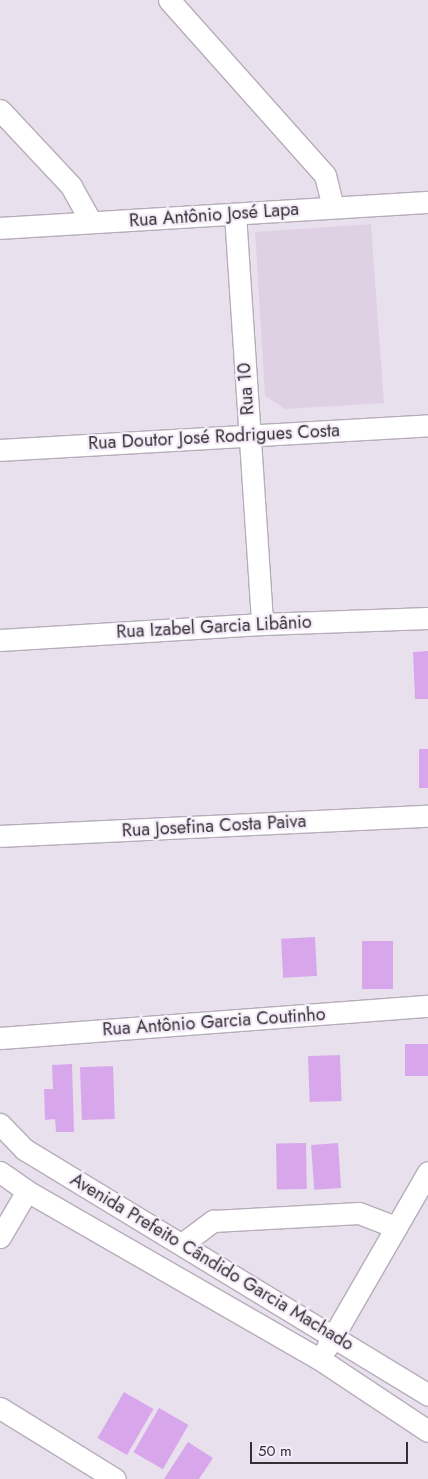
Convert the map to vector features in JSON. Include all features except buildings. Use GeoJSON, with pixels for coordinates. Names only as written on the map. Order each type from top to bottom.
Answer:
{"type":"FeatureCollection","features":[{"type":"Feature","properties":{"kind":"street"},"geometry":{"type":"LineString","coordinates":[[169,0],[325,175],[334,207]]}},
{"type":"Feature","properties":{"kind":"street"},"geometry":{"type":"LineString","coordinates":[[0,110],[71,186],[91,222]]}},
{"type":"Feature","properties":{"kind":"street","name":"Rua Antônio José Lapa"},"geometry":{"type":"LineString","coordinates":[[0,228],[428,202]]}},
{"type":"Feature","properties":{"kind":"street","name":"Rua 10"},"geometry":{"type":"LineString","coordinates":[[235,214],[262,624]]}},
{"type":"Feature","properties":{"kind":"street","name":"Rua Doutor José Rodrigues Costa"},"geometry":{"type":"LineString","coordinates":[[0,450],[428,425]]}},
{"type":"Feature","properties":{"kind":"street","name":"Rua Izabel Garcia Libânio"},"geometry":{"type":"LineString","coordinates":[[0,640],[262,624],[428,618]]}},
{"type":"Feature","properties":{"kind":"street","name":"Rua Josefina Costa Paiva"},"geometry":{"type":"LineString","coordinates":[[0,836],[428,816]]}},
{"type":"Feature","properties":{"kind":"street","name":"Rua Antônio Garcia Coutinho"},"geometry":{"type":"LineString","coordinates":[[0,1038],[428,1006]]}},
{"type":"Feature","properties":{"kind":"street","name":"Avenida Prefeito Cândido Garcia Machado"},"geometry":{"type":"LineString","coordinates":[[0,1124],[24,1149],[335,1336],[428,1395]]}},
{"type":"Feature","properties":{"kind":"street","name":"Avenida Prefeito Cândido Garcia Machado"},"geometry":{"type":"LineString","coordinates":[[0,1172],[27,1191],[318,1358],[428,1431]]}},
{"type":"Feature","properties":{"kind":"street"},"geometry":{"type":"LineString","coordinates":[[318,1358],[335,1336],[428,1172]]}},
{"type":"Feature","properties":{"kind":"street"},"geometry":{"type":"LineString","coordinates":[[0,1237],[27,1191]]}},
{"type":"Feature","properties":{"kind":"street"},"geometry":{"type":"LineString","coordinates":[[182,1244],[213,1221],[359,1213],[396,1226]]}},
{"type":"Feature","properties":{"kind":"street"},"geometry":{"type":"LineString","coordinates":[[0,1408],[115,1479]]}},
{"type":"Feature","properties":{"kind":"shaded area"},"geometry":{"type":"Polygon","coordinates":[[[371,224],[384,403],[285,409],[265,396],[255,232],[371,224]]]}}]}
